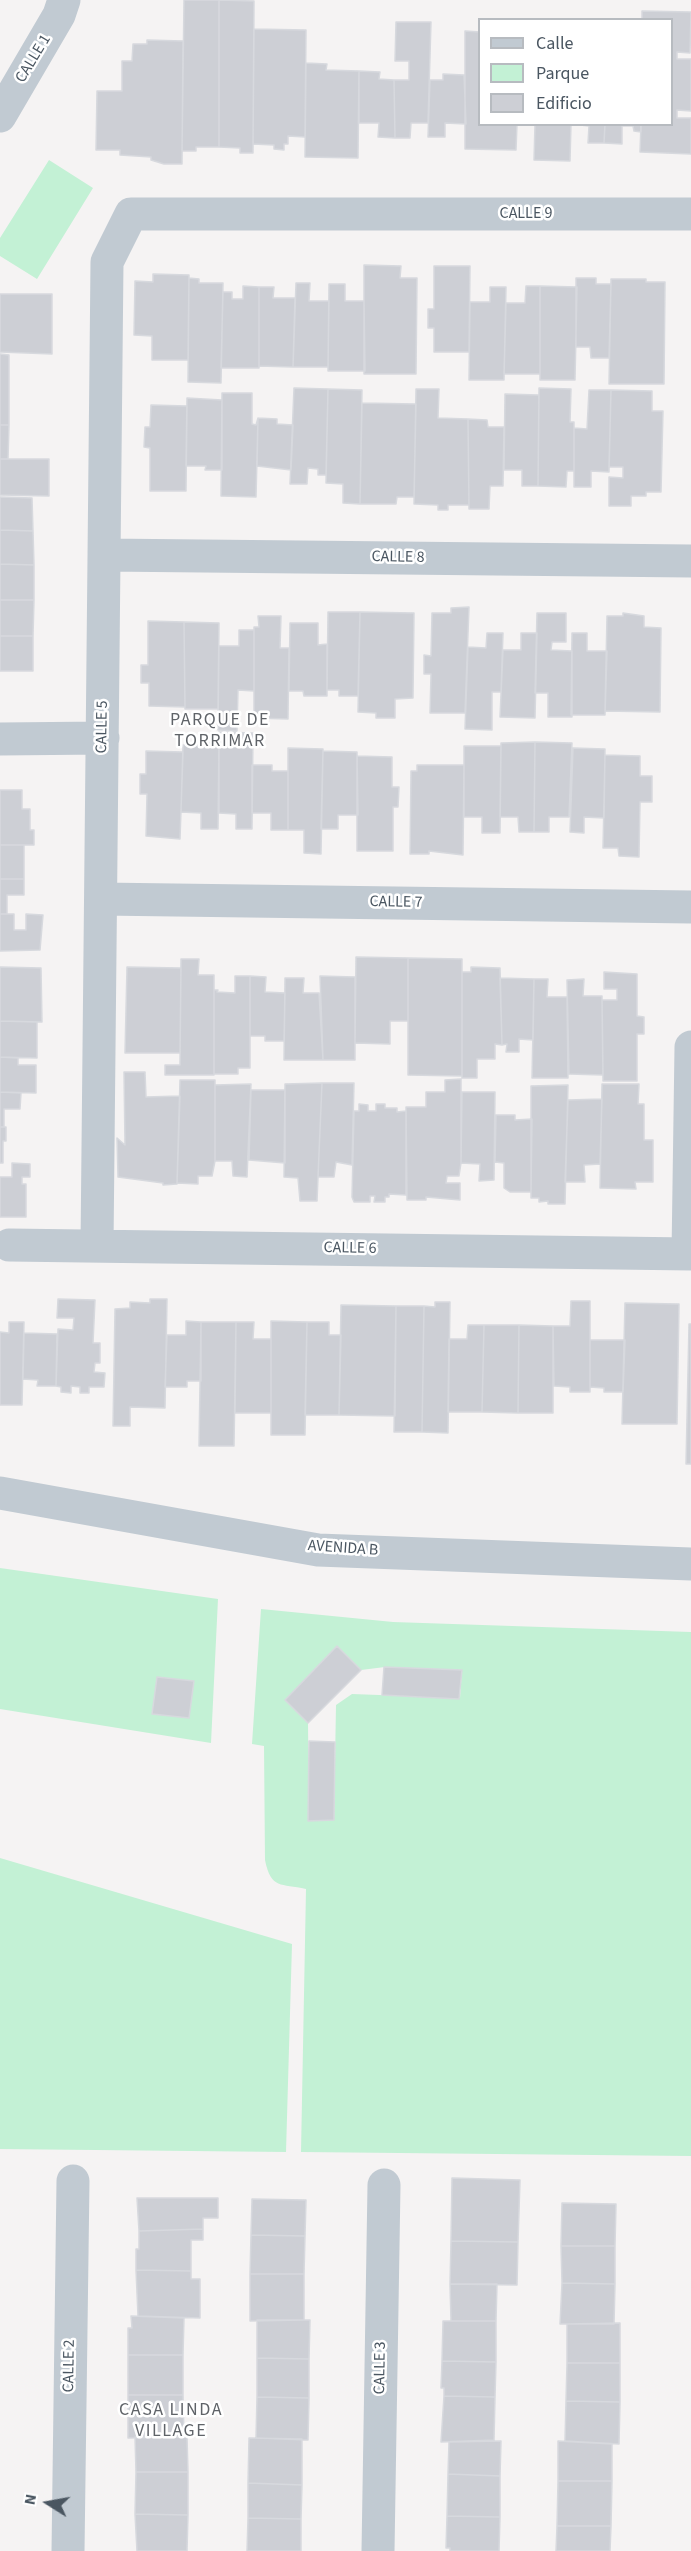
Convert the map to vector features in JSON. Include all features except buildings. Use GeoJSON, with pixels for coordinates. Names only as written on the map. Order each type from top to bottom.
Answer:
{"type":"FeatureCollection","features":[{"type":"Feature","properties":{"kind":"street","name":"CALLE 1"},"geometry":{"type":"LineString","coordinates":[[0,116],[59,15],[64,0]]}},
{"type":"Feature","properties":{"kind":"street","name":"CALLE 9"},"geometry":{"type":"LineString","coordinates":[[131,214],[691,214]]}},
{"type":"Feature","properties":{"kind":"street","name":"CALLE 5"},"geometry":{"type":"LineString","coordinates":[[97,1246],[107,262],[131,214]]}},
{"type":"Feature","properties":{"kind":"street","name":"CALLE 8"},"geometry":{"type":"LineString","coordinates":[[105,555],[691,561]]}},
{"type":"Feature","properties":{"kind":"street"},"geometry":{"type":"LineString","coordinates":[[0,739],[103,738]]}},
{"type":"Feature","properties":{"kind":"street","name":"CALLE 7"},"geometry":{"type":"LineString","coordinates":[[101,899],[691,907]]}},
{"type":"Feature","properties":{"kind":"street"},"geometry":{"type":"LineString","coordinates":[[690,1254],[691,1047]]}},
{"type":"Feature","properties":{"kind":"street","name":"CALLE 6"},"geometry":{"type":"LineString","coordinates":[[9,1245],[690,1254]]}},
{"type":"Feature","properties":{"kind":"street","name":"AVENIDA B"},"geometry":{"type":"LineString","coordinates":[[0,1493],[318,1550],[691,1564]]}},
{"type":"Feature","properties":{"kind":"street","name":"CALLE 2"},"geometry":{"type":"LineString","coordinates":[[68,2551],[73,2181]]}},
{"type":"Feature","properties":{"kind":"street","name":"CALLE 3"},"geometry":{"type":"LineString","coordinates":[[378,2551],[384,2185]]}},
{"type":"Feature","properties":{"kind":"green space"},"geometry":{"type":"Polygon","coordinates":[[[49,160],[93,188],[37,279],[0,256],[0,238],[49,160]]]}},
{"type":"Feature","properties":{"kind":"green space"},"geometry":{"type":"Polygon","coordinates":[[[0,1568],[218,1599],[211,1743],[0,1709],[0,1568]]]}},
{"type":"Feature","properties":{"kind":"green space"},"geometry":{"type":"Polygon","coordinates":[[[261,1609],[393,1622],[691,1632],[691,2156],[301,2152],[306,1889],[278,1883],[267,1870],[264,1746],[252,1744],[261,1609]],[[337,1646],[285,1700],[308,1723],[309,1821],[334,1819],[336,1705],[352,1694],[460,1698],[462,1670],[385,1667],[361,1670],[337,1646]]]}},
{"type":"Feature","properties":{"kind":"green space"},"geometry":{"type":"Polygon","coordinates":[[[0,1858],[292,1944],[286,2152],[0,2149],[0,1858]]]}},
{"type":"Feature","properties":{"kind":"district","name":"PARQUE DE TORRIMAR"},"geometry":{"type":"Point","coordinates":[220,731]}},
{"type":"Feature","properties":{"kind":"district","name":"CASA LINDA VILLAGE"},"geometry":{"type":"Point","coordinates":[171,2421]}}]}
